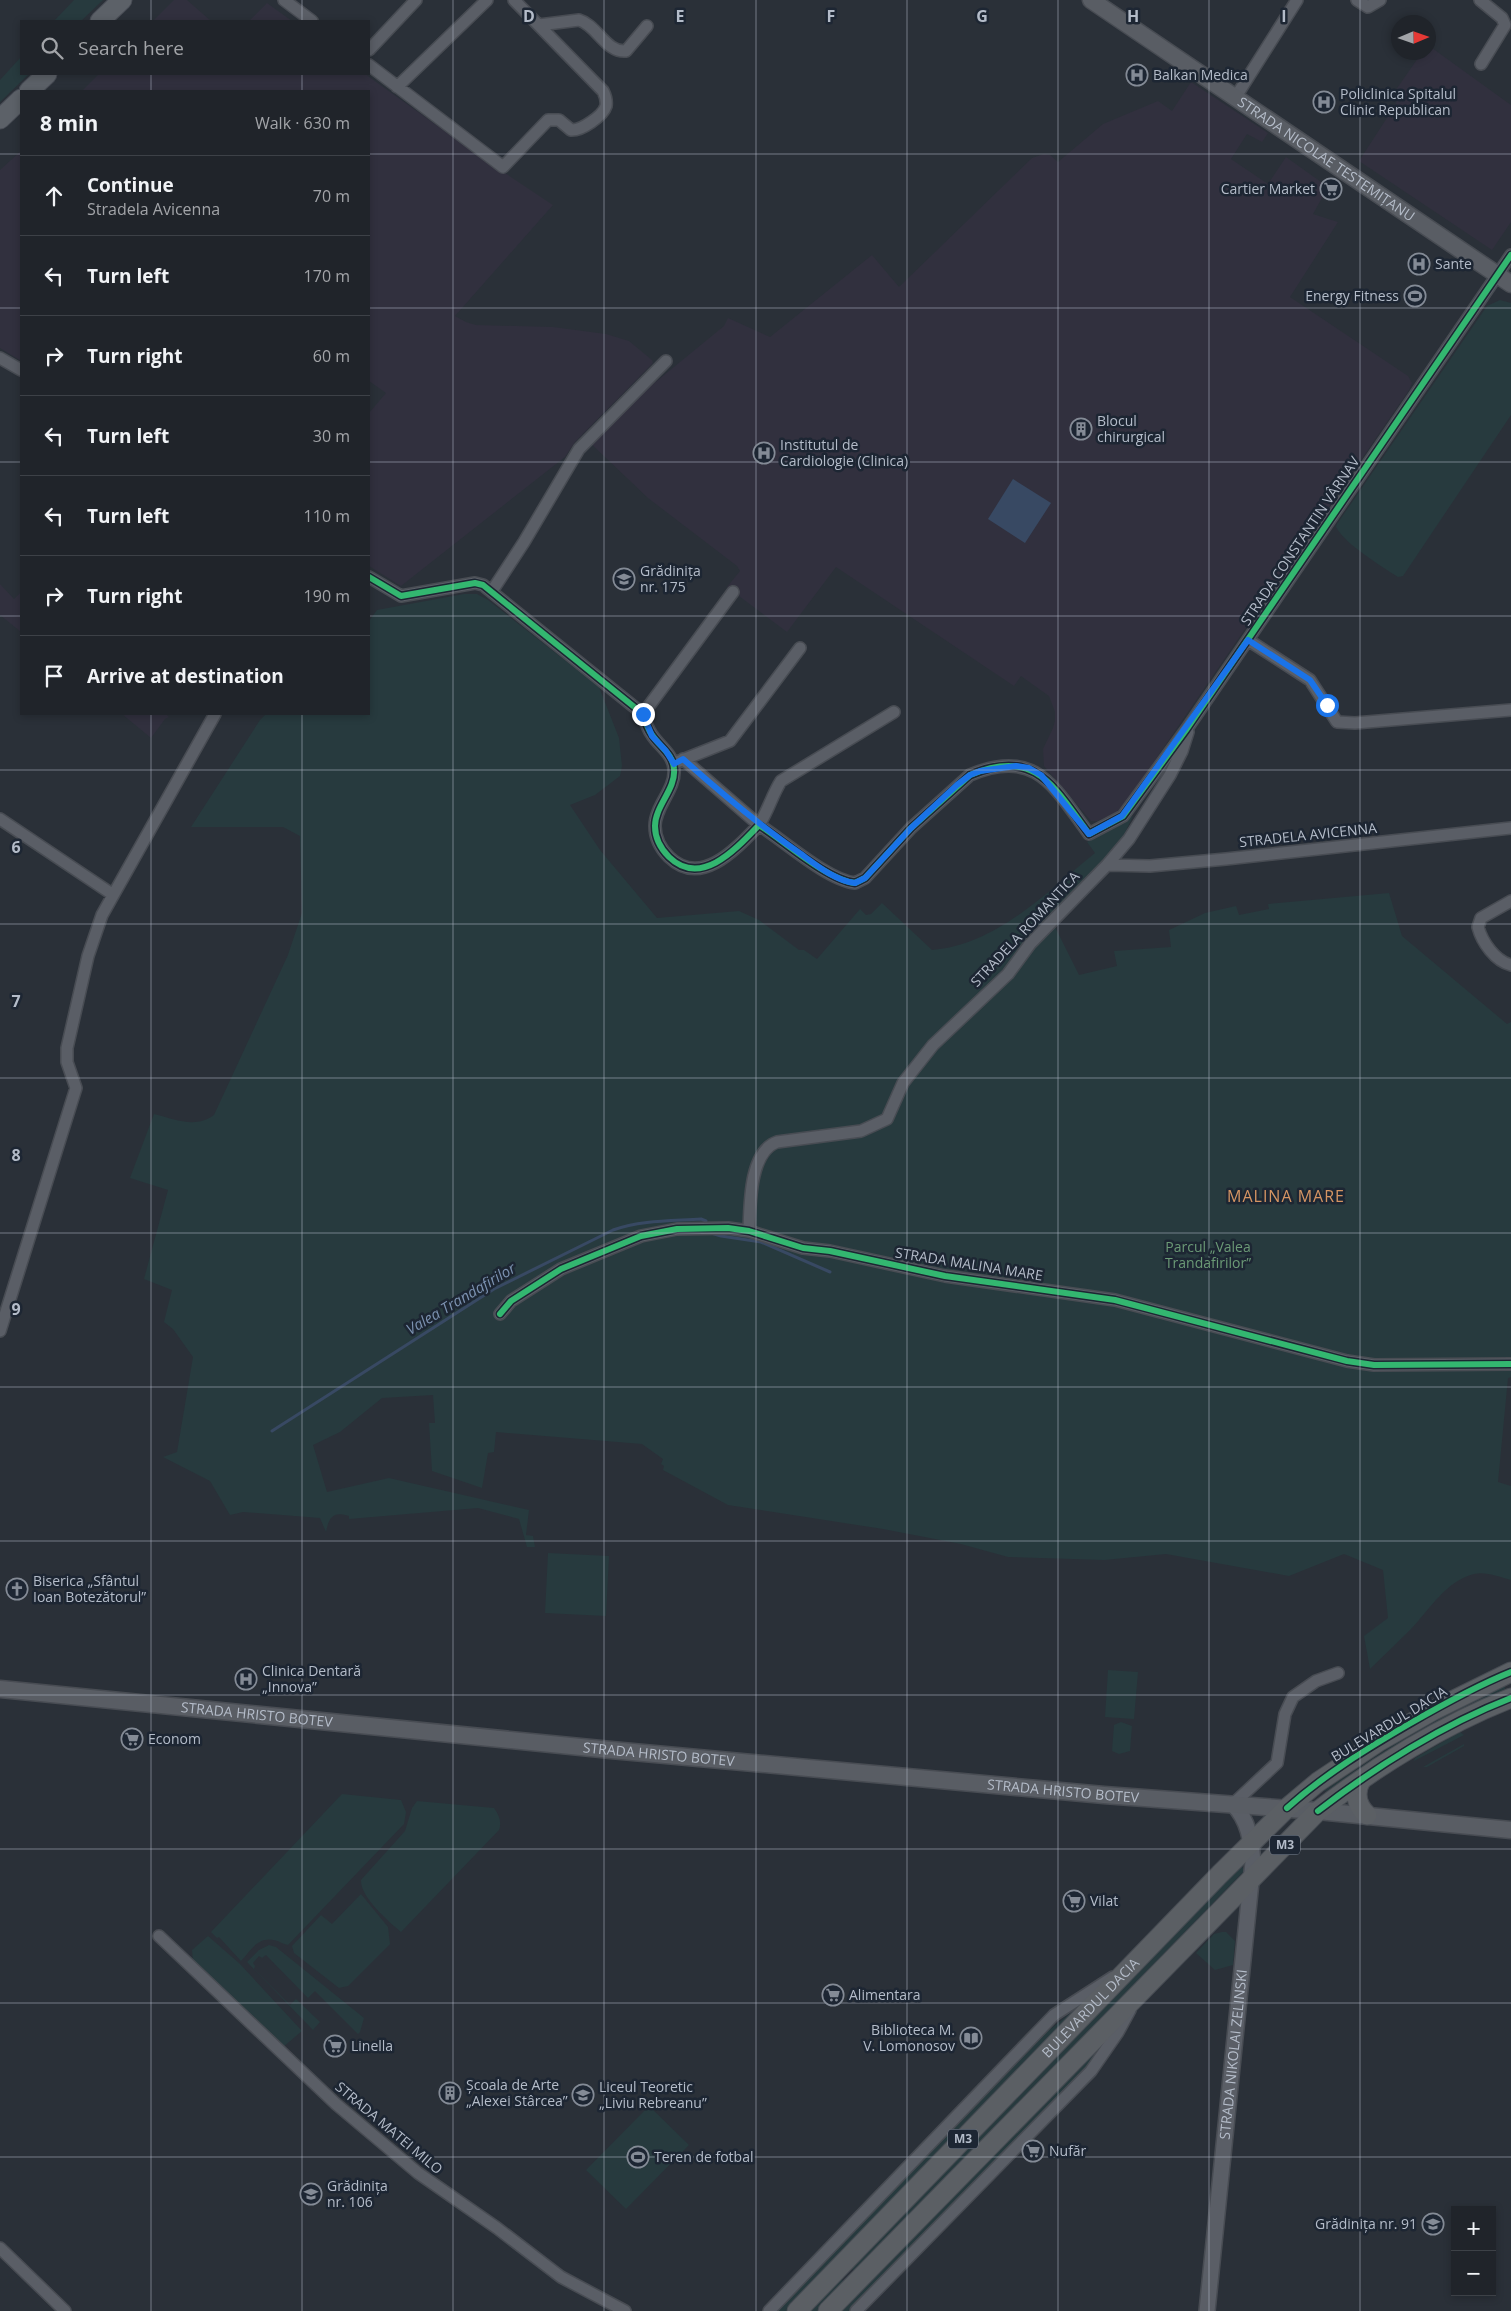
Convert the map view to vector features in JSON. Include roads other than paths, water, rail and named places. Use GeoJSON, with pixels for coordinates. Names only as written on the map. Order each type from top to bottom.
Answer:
{"type":"FeatureCollection","features":[{"type":"Feature","properties":{"kind":"highway","name":"BULEVARDUL DACIA"},"geometry":{"type":"LineString","coordinates":[[797,2311],[1129,1968],[1287,1808],[1318,1782],[1378,1742],[1434,1710],[1504,1674]]}},
{"type":"Feature","properties":{"kind":"highway","name":"BULEVARDUL DACIA"},"geometry":{"type":"LineString","coordinates":[[828,2311],[988,2145],[1318,1811],[1361,1780],[1418,1744],[1509,1699]]}},
{"type":"Feature","properties":{"kind":"highway"},"geometry":{"type":"LineString","coordinates":[[1361,1780],[1358,1786],[1357,1799],[1362,1811],[1367,1815]]}},
{"type":"Feature","properties":{"kind":"highway"},"geometry":{"type":"LineString","coordinates":[[839,2269],[854,2284]]}},
{"type":"Feature","properties":{"kind":"main road"},"geometry":{"type":"LineString","coordinates":[[101,20],[122,0]]}},
{"type":"Feature","properties":{"kind":"main road","name":"STRADA NICOLAE TESTEMIȚANU"},"geometry":{"type":"LineString","coordinates":[[1091,0],[1511,284]]}},
{"type":"Feature","properties":{"kind":"main road"},"geometry":{"type":"LineString","coordinates":[[30,90],[46,75]]}},
{"type":"Feature","properties":{"kind":"main road"},"geometry":{"type":"LineString","coordinates":[[0,120],[20,100]]}},
{"type":"Feature","properties":{"kind":"main road","name":"STRADA HRISTO BOTEV"},"geometry":{"type":"LineString","coordinates":[[0,1689],[603,1749],[1104,1795],[1367,1815],[1511,1830]]}},
{"type":"Feature","properties":{"kind":"street"},"geometry":{"type":"LineString","coordinates":[[370,49],[416,0]]}},
{"type":"Feature","properties":{"kind":"street"},"geometry":{"type":"LineString","coordinates":[[398,87],[487,0]]}},
{"type":"Feature","properties":{"kind":"street"},"geometry":{"type":"LineString","coordinates":[[370,66],[503,167],[548,120],[559,120],[571,130],[576,130],[602,112],[606,107],[603,91],[514,0]]}},
{"type":"Feature","properties":{"kind":"street"},"geometry":{"type":"LineString","coordinates":[[1235,98],[1297,0]]}},
{"type":"Feature","properties":{"kind":"street"},"geometry":{"type":"LineString","coordinates":[[1357,0],[1368,7],[1380,0]]}},
{"type":"Feature","properties":{"kind":"street"},"geometry":{"type":"LineString","coordinates":[[1480,0],[1502,18],[1505,25],[1481,64]]}},
{"type":"Feature","properties":{"kind":"street"},"geometry":{"type":"LineString","coordinates":[[291,2],[311,20]]}},
{"type":"Feature","properties":{"kind":"street"},"geometry":{"type":"LineString","coordinates":[[539,25],[579,20],[586,22],[613,48],[620,52],[626,51],[646,26]]}},
{"type":"Feature","properties":{"kind":"street","name":"STRADA CONSTANTIN VÂRNAV"},"geometry":{"type":"LineString","coordinates":[[759,824],[819,867],[842,880],[855,883],[865,878],[911,828],[957,785],[970,775],[980,771],[1016,766],[1029,768],[1041,775],[1089,834],[1122,816],[1248,640],[1511,255]]}},
{"type":"Feature","properties":{"kind":"street"},"geometry":{"type":"LineString","coordinates":[[0,358],[20,369]]}},
{"type":"Feature","properties":{"kind":"street"},"geometry":{"type":"LineString","coordinates":[[492,591],[524,542],[579,448],[666,361]]}},
{"type":"Feature","properties":{"kind":"street"},"geometry":{"type":"LineString","coordinates":[[370,578],[401,596],[474,583],[492,591],[643,714],[652,736],[666,751],[759,824]]}},
{"type":"Feature","properties":{"kind":"street"},"geometry":{"type":"LineString","coordinates":[[643,714],[732,592]]}},
{"type":"Feature","properties":{"kind":"street"},"geometry":{"type":"LineString","coordinates":[[1248,640],[1310,680],[1337,722],[1355,723],[1511,710]]}},
{"type":"Feature","properties":{"kind":"street"},"geometry":{"type":"LineString","coordinates":[[678,762],[730,741],[800,648]]}},
{"type":"Feature","properties":{"kind":"street"},"geometry":{"type":"LineString","coordinates":[[678,762],[674,778],[658,813],[655,828],[660,845],[674,862],[683,867],[704,869],[715,864],[759,824],[770,807],[781,781],[894,712]]}},
{"type":"Feature","properties":{"kind":"street"},"geometry":{"type":"LineString","coordinates":[[0,1331],[75,1093],[76,1088],[66,1055],[90,949],[112,894],[214,715]]}},
{"type":"Feature","properties":{"kind":"street","name":"STRADELA ROMANTICA"},"geometry":{"type":"LineString","coordinates":[[749,1231],[750,1200],[757,1163],[766,1149],[777,1142],[861,1131],[887,1119],[903,1083],[933,1045],[1008,974],[1036,938],[1107,865],[1129,839],[1170,775],[1182,751],[1190,723]]}},
{"type":"Feature","properties":{"kind":"street"},"geometry":{"type":"LineString","coordinates":[[0,820],[112,894]]}},
{"type":"Feature","properties":{"kind":"street","name":"STRADELA AVICENNA"},"geometry":{"type":"LineString","coordinates":[[1107,865],[1169,865],[1511,828]]}},
{"type":"Feature","properties":{"kind":"street"},"geometry":{"type":"LineString","coordinates":[[1511,902],[1481,918],[1478,927],[1484,941],[1497,958],[1511,965]]}},
{"type":"Feature","properties":{"kind":"street","name":"STRADA MALINA MARE"},"geometry":{"type":"LineString","coordinates":[[500,1314],[511,1301],[561,1269],[641,1236],[677,1229],[711,1228],[749,1231],[804,1248],[830,1251],[945,1276],[1115,1300],[1347,1361],[1374,1365],[1511,1364]]}},
{"type":"Feature","properties":{"kind":"street"},"geometry":{"type":"LineString","coordinates":[[1233,1804],[1277,1763],[1285,1714],[1293,1697],[1316,1681],[1338,1673]]}},
{"type":"Feature","properties":{"kind":"street","name":"STRADA NIKOLAI ZELINSKI"},"geometry":{"type":"LineString","coordinates":[[1207,2311],[1241,1964],[1252,1879],[1252,1842],[1242,1813],[1233,1804]]}},
{"type":"Feature","properties":{"kind":"street","name":"STRADA MATEI MILO"},"geometry":{"type":"LineString","coordinates":[[158,1936],[336,2104],[410,2167],[501,2231],[561,2277],[625,2311]]}},
{"type":"Feature","properties":{"kind":"street"},"geometry":{"type":"LineString","coordinates":[[769,2311],[1054,2016],[1089,1991],[1129,1968]]}},
{"type":"Feature","properties":{"kind":"street","name":"BULEVARDUL DACIA"},"geometry":{"type":"LineString","coordinates":[[856,2311],[1091,2071],[1118,2032],[1138,1994]]}},
{"type":"Feature","properties":{"kind":"street"},"geometry":{"type":"LineString","coordinates":[[0,2248],[65,2311]]}},
{"type":"Feature","properties":{"kind":"water"},"geometry":{"type":"Polygon","coordinates":[[[1013,479],[1051,503],[1025,543],[988,519],[1013,479]]]}},
{"type":"Feature","properties":{"kind":"waterway","name":"Valea Trandafirilor"},"geometry":{"type":"LineString","coordinates":[[272,1431],[494,1289],[613,1230],[634,1224],[701,1219],[706,1221]]}},
{"type":"Feature","properties":{"kind":"waterway","name":"Valea Trandafirilor"},"geometry":{"type":"LineString","coordinates":[[711,1233],[761,1242],[830,1272]]}},
{"type":"Feature","properties":{"kind":"place","name":"Balkan Medica"},"geometry":{"type":"Point","coordinates":[1137,75]}},
{"type":"Feature","properties":{"kind":"place","name":"Policlinica Spitalul Clinic Republican"},"geometry":{"type":"Point","coordinates":[1324,102]}},
{"type":"Feature","properties":{"kind":"place","name":"Cartier Market"},"geometry":{"type":"Point","coordinates":[1331,189]}},
{"type":"Feature","properties":{"kind":"place","name":"Sante"},"geometry":{"type":"Point","coordinates":[1419,264]}},
{"type":"Feature","properties":{"kind":"place","name":"Energy Fitness"},"geometry":{"type":"Point","coordinates":[1415,296]}},
{"type":"Feature","properties":{"kind":"place","name":"Blocul chirurgical"},"geometry":{"type":"Point","coordinates":[1081,429]}},
{"type":"Feature","properties":{"kind":"place","name":"Institutul de Cardiologie (Clinica)"},"geometry":{"type":"Point","coordinates":[764,453]}},
{"type":"Feature","properties":{"kind":"place","name":"Grădinița nr. 175"},"geometry":{"type":"Point","coordinates":[624,579]}},
{"type":"Feature","properties":{"kind":"place","name":"Biserica „Sfântul Ioan Botezătorul”"},"geometry":{"type":"Point","coordinates":[17,1589]}},
{"type":"Feature","properties":{"kind":"place","name":"Clinica Dentară „Innova”"},"geometry":{"type":"Point","coordinates":[246,1679]}},
{"type":"Feature","properties":{"kind":"place","name":"Econom"},"geometry":{"type":"Point","coordinates":[132,1739]}},
{"type":"Feature","properties":{"kind":"place","name":"Vilat"},"geometry":{"type":"Point","coordinates":[1074,1901]}},
{"type":"Feature","properties":{"kind":"place","name":"Alimentara"},"geometry":{"type":"Point","coordinates":[833,1995]}},
{"type":"Feature","properties":{"kind":"place","name":"Biblioteca M. V. Lomonosov"},"geometry":{"type":"Point","coordinates":[971,2038]}},
{"type":"Feature","properties":{"kind":"place","name":"Linella"},"geometry":{"type":"Point","coordinates":[335,2046]}},
{"type":"Feature","properties":{"kind":"place","name":"Școala de Arte „Alexei Stârcea”"},"geometry":{"type":"Point","coordinates":[450,2093]}},
{"type":"Feature","properties":{"kind":"place","name":"Liceul Teoretic „Liviu Rebreanu”"},"geometry":{"type":"Point","coordinates":[583,2095]}},
{"type":"Feature","properties":{"kind":"place","name":"Nufăr"},"geometry":{"type":"Point","coordinates":[1033,2151]}},
{"type":"Feature","properties":{"kind":"place","name":"Teren de fotbal"},"geometry":{"type":"Point","coordinates":[638,2157]}},
{"type":"Feature","properties":{"kind":"place","name":"Grădinița nr. 106"},"geometry":{"type":"Point","coordinates":[311,2194]}},
{"type":"Feature","properties":{"kind":"place","name":"Grădinița nr. 91"},"geometry":{"type":"Point","coordinates":[1433,2224]}},
{"type":"Feature","properties":{"kind":"district","name":"MALINA MARE"},"geometry":{"type":"Point","coordinates":[1286,1196]}},
{"type":"Feature","properties":{"kind":"park label","name":"Parcul „Valea Trandafirilor”"},"geometry":{"type":"Point","coordinates":[1208,1256]}}]}
